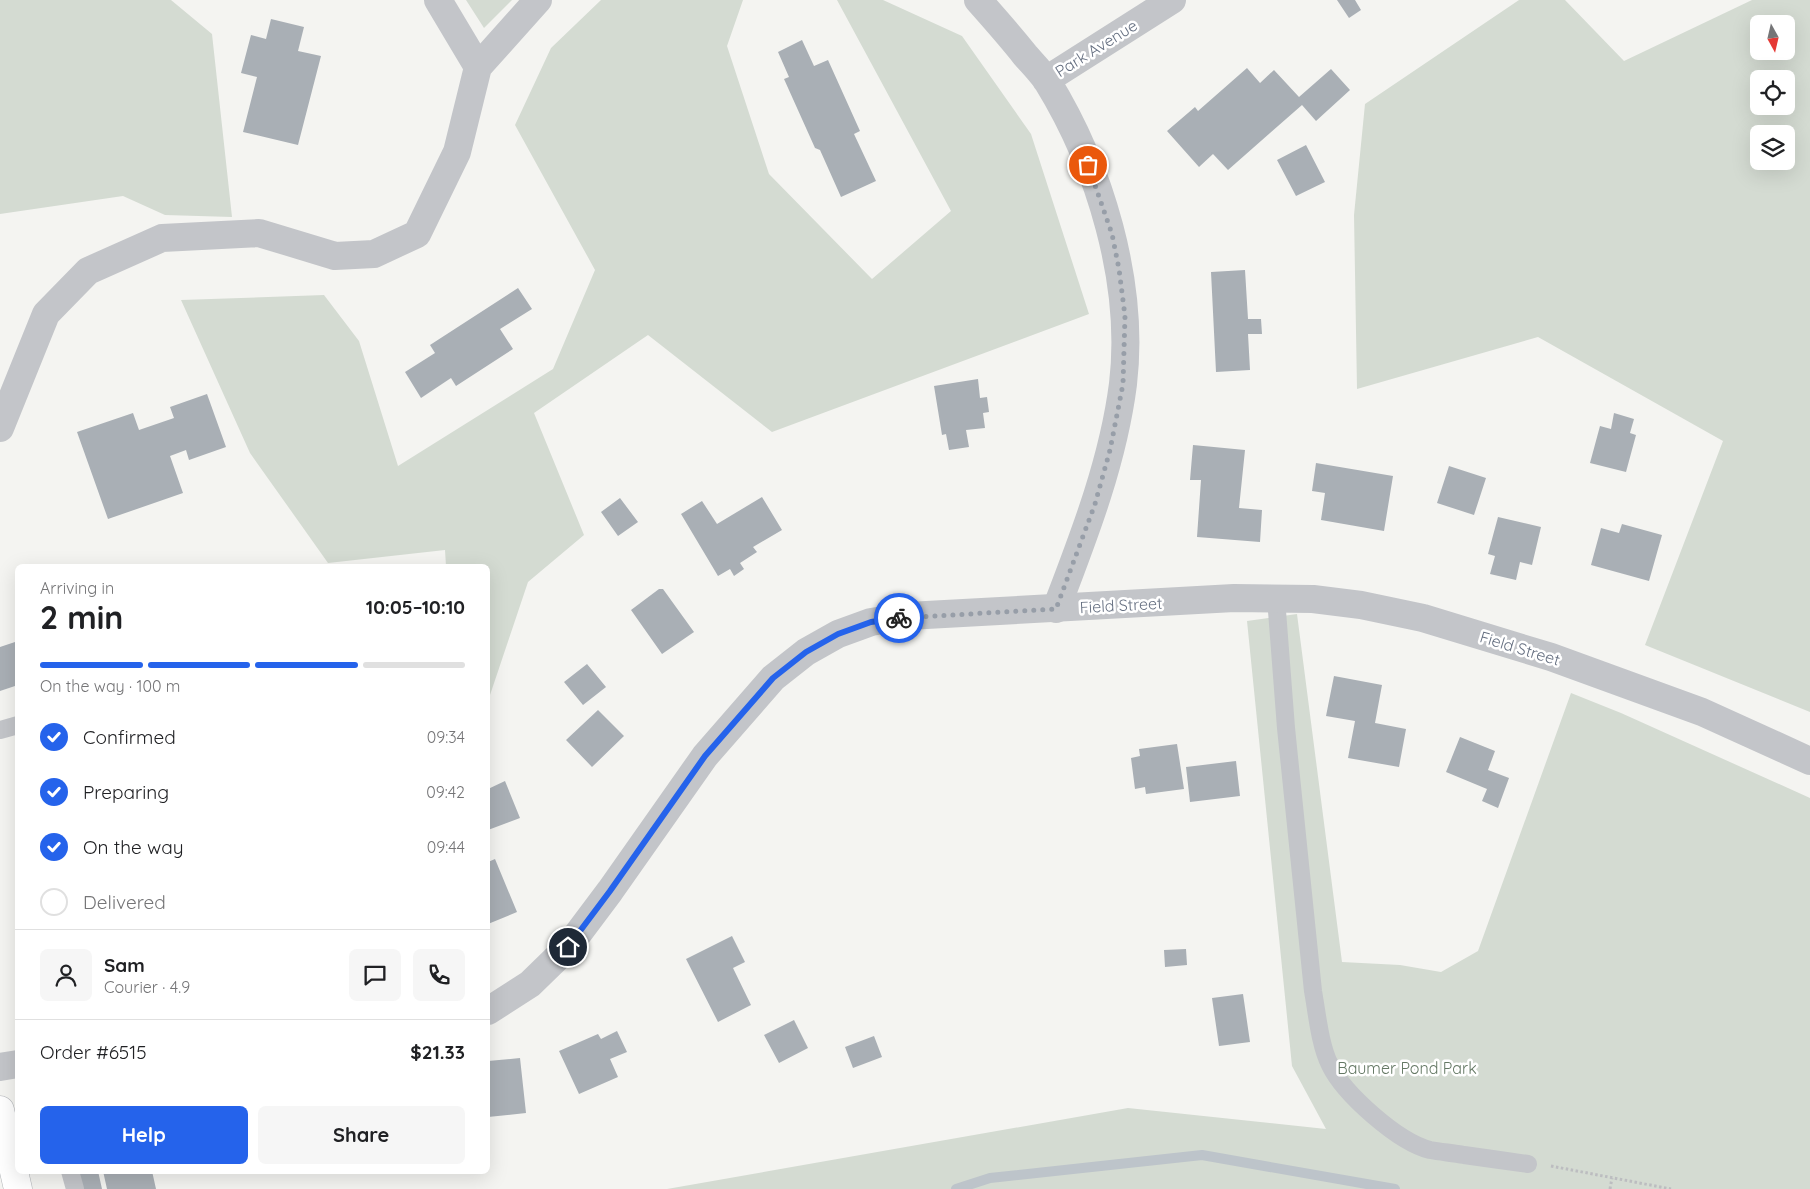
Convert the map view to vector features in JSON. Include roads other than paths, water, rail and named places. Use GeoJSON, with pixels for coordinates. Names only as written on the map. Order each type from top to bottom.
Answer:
{"type":"FeatureCollection","features":[{"type":"Feature","properties":{"kind":"main road"},"geometry":{"type":"LineString","coordinates":[[7,1124],[15,1171]]}},
{"type":"Feature","properties":{"kind":"main road"},"geometry":{"type":"LineString","coordinates":[[15,1174],[18,1189]]}},
{"type":"Feature","properties":{"kind":"street"},"geometry":{"type":"LineString","coordinates":[[438,0],[478,67]]}},
{"type":"Feature","properties":{"kind":"street"},"geometry":{"type":"LineString","coordinates":[[0,428],[46,314],[88,271],[162,238],[259,233],[335,256],[374,254],[417,234],[457,152],[478,67],[538,0]]}},
{"type":"Feature","properties":{"kind":"street"},"geometry":{"type":"LineString","coordinates":[[978,0],[1046,80],[1068,120],[1088,165],[1112,234],[1119,269],[1125,316],[1123,384],[1110,450],[1095,504],[1056,609]]}},
{"type":"Feature","properties":{"kind":"street","name":"Park Avenue"},"geometry":{"type":"LineString","coordinates":[[1046,80],[1172,0]]}},
{"type":"Feature","properties":{"kind":"street","name":"Field Street"},"geometry":{"type":"LineString","coordinates":[[490,1010],[530,984],[568,947],[705,756],[773,678],[806,652],[838,634],[871,622],[908,616],[1234,598],[1313,599],[1361,605],[1416,616],[1539,653],[1702,712],[1810,761]]}},
{"type":"Feature","properties":{"kind":"street"},"geometry":{"type":"LineString","coordinates":[[0,1067],[15,1064]]}},
{"type":"Feature","properties":{"kind":"lane"},"geometry":{"type":"LineString","coordinates":[[1276,598],[1286,728],[1313,991],[1320,1032],[1329,1064],[1344,1087],[1365,1107],[1409,1141],[1429,1149],[1528,1164]]}},
{"type":"Feature","properties":{"kind":"lane"},"geometry":{"type":"LineString","coordinates":[[0,730],[15,726]]}},
{"type":"Feature","properties":{"kind":"lane"},"geometry":{"type":"LineString","coordinates":[[71,1174],[75,1189]]}},
{"type":"Feature","properties":{"kind":"waterway"},"geometry":{"type":"LineString","coordinates":[[956,1189],[990,1178],[1202,1155],[1395,1189]]}},
{"type":"Feature","properties":{"kind":"park label","name":"Baumer Pond Park"},"geometry":{"type":"Point","coordinates":[1407,1068]}}]}
